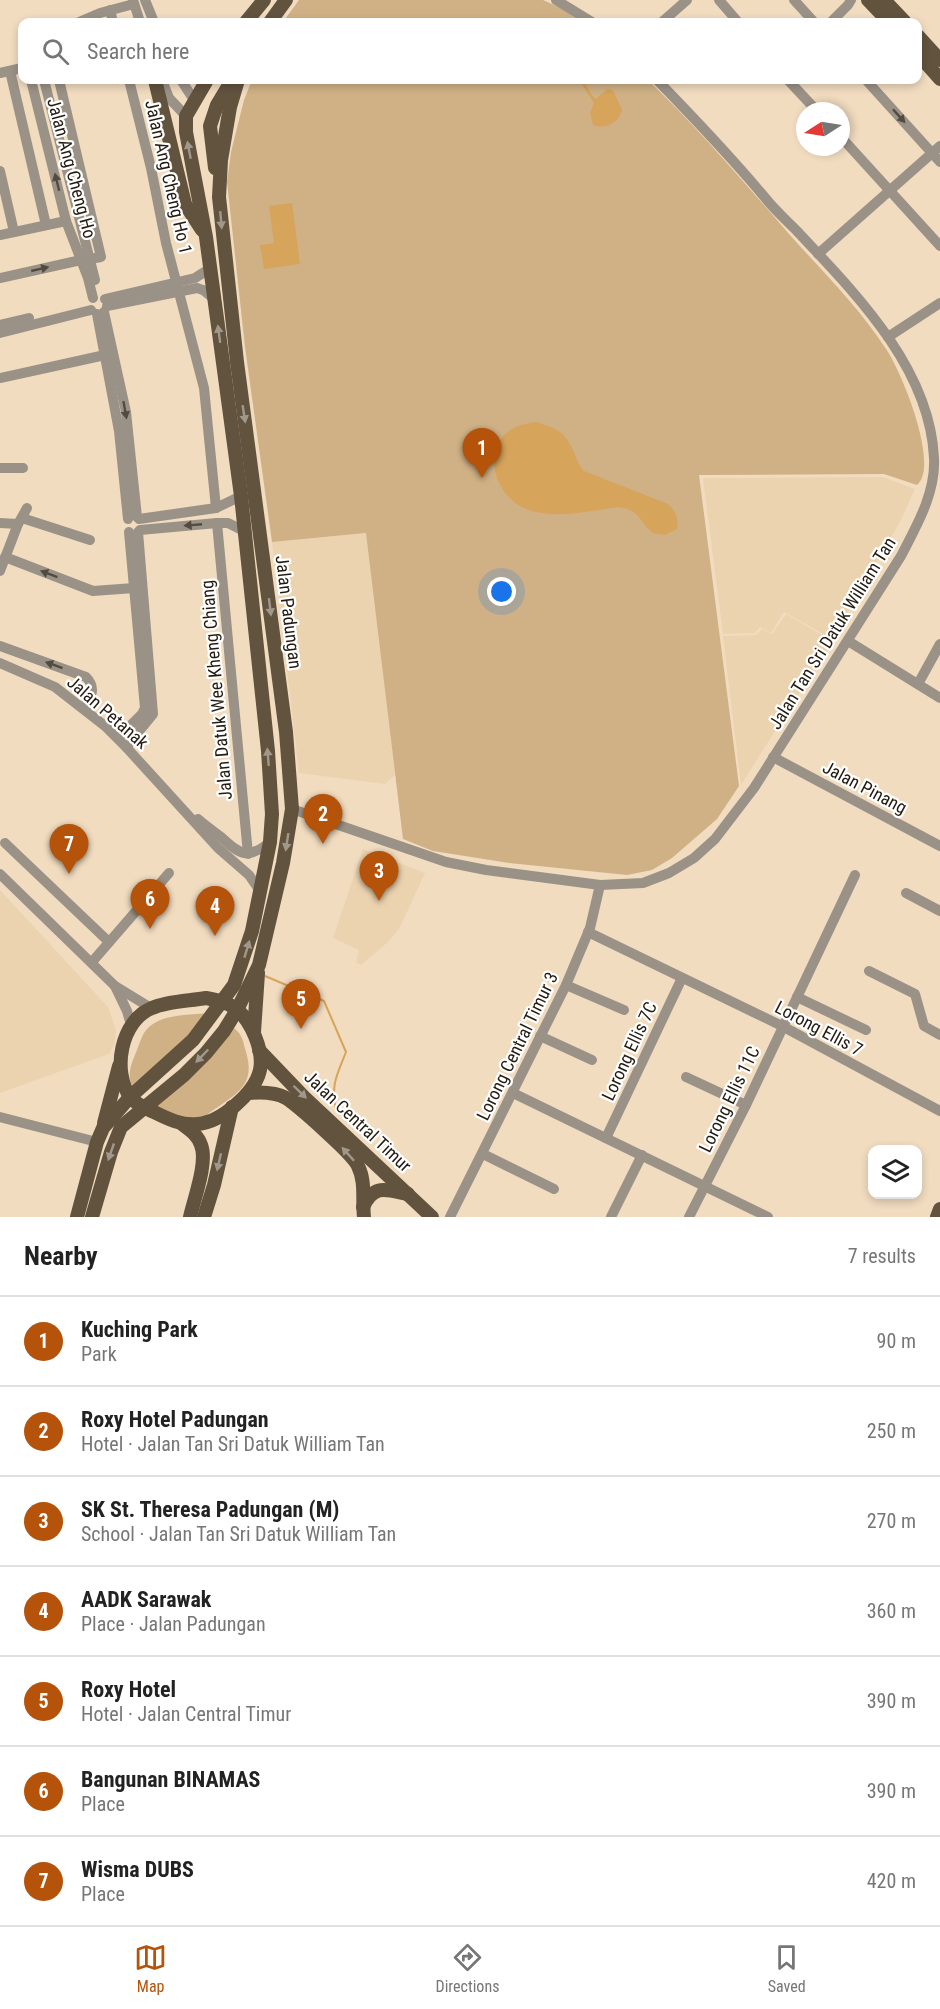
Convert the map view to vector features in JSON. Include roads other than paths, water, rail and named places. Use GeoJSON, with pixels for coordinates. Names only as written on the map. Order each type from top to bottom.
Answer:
{"type":"FeatureCollection","features":[{"type":"Feature","properties":{"kind":"main road"},"geometry":{"type":"LineString","coordinates":[[249,18],[264,0]]}},
{"type":"Feature","properties":{"kind":"main road"},"geometry":{"type":"LineString","coordinates":[[273,18],[286,0]]}},
{"type":"Feature","properties":{"kind":"main road"},"geometry":{"type":"LineString","coordinates":[[868,0],[885,18]]}},
{"type":"Feature","properties":{"kind":"main road"},"geometry":{"type":"LineString","coordinates":[[889,2],[902,18]]}},
{"type":"Feature","properties":{"kind":"main road"},"geometry":{"type":"LineString","coordinates":[[922,41],[939,61]]}},
{"type":"Feature","properties":{"kind":"main road"},"geometry":{"type":"LineString","coordinates":[[922,59],[940,79]]}},
{"type":"Feature","properties":{"kind":"main road"},"geometry":{"type":"LineString","coordinates":[[157,84],[185,204],[206,237]]}},
{"type":"Feature","properties":{"kind":"main road"},"geometry":{"type":"LineString","coordinates":[[204,84],[186,116],[210,126]]}},
{"type":"Feature","properties":{"kind":"main road"},"geometry":{"type":"LineString","coordinates":[[219,197],[210,126],[214,112],[230,84]]}},
{"type":"Feature","properties":{"kind":"main road","name":"Jalan Padungan"},"geometry":{"type":"LineString","coordinates":[[92,1217],[100,1186],[121,1127],[146,1108],[206,1053],[237,1010],[259,965],[283,863],[292,809],[286,732],[234,341],[219,197],[221,160],[230,107],[237,84]]}},
{"type":"Feature","properties":{"kind":"main road"},"geometry":{"type":"LineString","coordinates":[[194,100],[214,112]]}},
{"type":"Feature","properties":{"kind":"main road","name":"Jalan Padungan"},"geometry":{"type":"LineString","coordinates":[[103,1128],[130,1097],[193,1040],[234,985],[252,931],[270,842],[272,814],[268,751],[241,496],[206,237],[187,139],[186,116]]}},
{"type":"Feature","properties":{"kind":"main road"},"geometry":{"type":"LineString","coordinates":[[181,1123],[207,1122],[232,1107],[249,1093],[260,1069],[259,1050],[254,1032],[259,965]]}},
{"type":"Feature","properties":{"kind":"main road"},"geometry":{"type":"LineString","coordinates":[[77,1217],[97,1142],[103,1128],[123,1043],[130,1025],[152,1008],[206,998],[221,1000],[237,1010],[254,1032]]}},
{"type":"Feature","properties":{"kind":"main road","name":"Jalan Central Timur"},"geometry":{"type":"LineString","coordinates":[[259,1050],[304,1097],[432,1217]]}},
{"type":"Feature","properties":{"kind":"main road"},"geometry":{"type":"LineString","coordinates":[[120,1062],[130,1097],[138,1104],[181,1123],[195,1133],[202,1147],[200,1177],[190,1217]]}},
{"type":"Feature","properties":{"kind":"main road","name":"Jalan Central Timur"},"geometry":{"type":"LineString","coordinates":[[249,1093],[264,1092],[285,1098],[338,1143],[358,1165],[364,1194],[363,1212]]}},
{"type":"Feature","properties":{"kind":"main road"},"geometry":{"type":"LineString","coordinates":[[204,1217],[232,1107]]}},
{"type":"Feature","properties":{"kind":"main road"},"geometry":{"type":"LineString","coordinates":[[363,1212],[371,1194],[377,1190],[383,1189],[411,1195]]}},
{"type":"Feature","properties":{"kind":"main road"},"geometry":{"type":"LineString","coordinates":[[937,1217],[940,1209]]}},
{"type":"Feature","properties":{"kind":"street"},"geometry":{"type":"LineString","coordinates":[[557,0],[586,18]]}},
{"type":"Feature","properties":{"kind":"street"},"geometry":{"type":"LineString","coordinates":[[667,18],[687,0]]}},
{"type":"Feature","properties":{"kind":"street"},"geometry":{"type":"LineString","coordinates":[[719,0],[735,18]]}},
{"type":"Feature","properties":{"kind":"street"},"geometry":{"type":"LineString","coordinates":[[794,0],[810,18]]}},
{"type":"Feature","properties":{"kind":"street"},"geometry":{"type":"LineString","coordinates":[[835,18],[849,5],[850,0]]}},
{"type":"Feature","properties":{"kind":"street"},"geometry":{"type":"LineString","coordinates":[[89,18],[137,1]]}},
{"type":"Feature","properties":{"kind":"street"},"geometry":{"type":"LineString","coordinates":[[137,1],[139,18]]}},
{"type":"Feature","properties":{"kind":"street"},"geometry":{"type":"LineString","coordinates":[[137,1],[150,18]]}},
{"type":"Feature","properties":{"kind":"street"},"geometry":{"type":"LineString","coordinates":[[110,10],[112,18]]}},
{"type":"Feature","properties":{"kind":"street"},"geometry":{"type":"LineString","coordinates":[[5,72],[46,225]]}},
{"type":"Feature","properties":{"kind":"street","name":"Jalan Ang Cheng Ho"},"geometry":{"type":"LineString","coordinates":[[32,84],[66,221],[85,260]]}},
{"type":"Feature","properties":{"kind":"street","name":"Jalan Ang Cheng Ho"},"geometry":{"type":"LineString","coordinates":[[45,84],[88,278],[98,305],[126,412],[153,714],[122,742]]}},
{"type":"Feature","properties":{"kind":"street"},"geometry":{"type":"LineString","coordinates":[[0,278],[101,257],[60,84]]}},
{"type":"Feature","properties":{"kind":"street","name":"Jalan Ang Cheng Ho 1"},"geometry":{"type":"LineString","coordinates":[[130,84],[151,168],[166,243],[179,287]]}},
{"type":"Feature","properties":{"kind":"street"},"geometry":{"type":"LineString","coordinates":[[164,84],[169,98],[186,116]]}},
{"type":"Feature","properties":{"kind":"street"},"geometry":{"type":"LineString","coordinates":[[184,84],[194,100]]}},
{"type":"Feature","properties":{"kind":"street","name":"Jalan Tan Sri Datuk William Tan"},"geometry":{"type":"LineString","coordinates":[[292,809],[446,862],[486,870],[600,885],[643,883],[669,873],[694,858],[720,832],[754,788],[848,641],[914,532],[926,505],[934,461],[930,431],[919,395],[904,364],[888,337],[818,254],[661,84]]}},
{"type":"Feature","properties":{"kind":"street"},"geometry":{"type":"LineString","coordinates":[[792,84],[809,102]]}},
{"type":"Feature","properties":{"kind":"street"},"geometry":{"type":"LineString","coordinates":[[870,84],[936,149],[940,162]]}},
{"type":"Feature","properties":{"kind":"street"},"geometry":{"type":"LineString","coordinates":[[850,147],[940,246]]}},
{"type":"Feature","properties":{"kind":"street"},"geometry":{"type":"LineString","coordinates":[[818,254],[936,149]]}},
{"type":"Feature","properties":{"kind":"street"},"geometry":{"type":"LineString","coordinates":[[0,171],[2,193],[14,232]]}},
{"type":"Feature","properties":{"kind":"street"},"geometry":{"type":"LineString","coordinates":[[0,235],[66,221]]}},
{"type":"Feature","properties":{"kind":"street"},"geometry":{"type":"LineString","coordinates":[[0,325],[179,287],[209,269]]}},
{"type":"Feature","properties":{"kind":"street"},"geometry":{"type":"LineString","coordinates":[[179,287],[203,290],[214,299]]}},
{"type":"Feature","properties":{"kind":"street"},"geometry":{"type":"LineString","coordinates":[[179,287],[204,388],[216,508]]}},
{"type":"Feature","properties":{"kind":"street"},"geometry":{"type":"LineString","coordinates":[[888,337],[940,303]]}},
{"type":"Feature","properties":{"kind":"street"},"geometry":{"type":"LineString","coordinates":[[0,333],[98,305]]}},
{"type":"Feature","properties":{"kind":"street","name":"Jalan Ang Cheng Ho"},"geometry":{"type":"LineString","coordinates":[[98,305],[135,525],[134,588],[144,708],[122,742]]}},
{"type":"Feature","properties":{"kind":"street"},"geometry":{"type":"LineString","coordinates":[[0,378],[105,355]]}},
{"type":"Feature","properties":{"kind":"street"},"geometry":{"type":"LineString","coordinates":[[0,468],[23,468]]}},
{"type":"Feature","properties":{"kind":"street"},"geometry":{"type":"LineString","coordinates":[[135,525],[216,508],[241,496]]}},
{"type":"Feature","properties":{"kind":"street"},"geometry":{"type":"LineString","coordinates":[[0,522],[22,517],[90,540]]}},
{"type":"Feature","properties":{"kind":"street"},"geometry":{"type":"LineString","coordinates":[[0,571],[22,517]]}},
{"type":"Feature","properties":{"kind":"street"},"geometry":{"type":"LineString","coordinates":[[135,525],[217,523],[228,524],[244,531]]}},
{"type":"Feature","properties":{"kind":"street","name":"Jalan Datuk Wee Kheng Chiang"},"geometry":{"type":"LineString","coordinates":[[217,523],[248,854]]}},
{"type":"Feature","properties":{"kind":"street"},"geometry":{"type":"LineString","coordinates":[[5,557],[93,591],[134,588]]}},
{"type":"Feature","properties":{"kind":"street"},"geometry":{"type":"LineString","coordinates":[[848,641],[940,698]]}},
{"type":"Feature","properties":{"kind":"street"},"geometry":{"type":"LineString","coordinates":[[918,684],[940,644]]}},
{"type":"Feature","properties":{"kind":"street"},"geometry":{"type":"LineString","coordinates":[[0,646],[86,677],[92,686],[91,698],[83,708]]}},
{"type":"Feature","properties":{"kind":"street","name":"Jalan Petanak"},"geometry":{"type":"LineString","coordinates":[[0,663],[55,687],[122,742],[218,848],[249,875],[260,891]]}},
{"type":"Feature","properties":{"kind":"street","name":"Jalan Pinang"},"geometry":{"type":"LineString","coordinates":[[773,757],[940,846]]}},
{"type":"Feature","properties":{"kind":"street","name":"Jalan Petanak"},"geometry":{"type":"LineString","coordinates":[[181,806],[232,849],[248,854]]}},
{"type":"Feature","properties":{"kind":"street"},"geometry":{"type":"LineString","coordinates":[[248,854],[260,850],[270,842]]}},
{"type":"Feature","properties":{"kind":"street"},"geometry":{"type":"LineString","coordinates":[[5,843],[109,942]]}},
{"type":"Feature","properties":{"kind":"street"},"geometry":{"type":"LineString","coordinates":[[92,962],[169,873]]}},
{"type":"Feature","properties":{"kind":"street"},"geometry":{"type":"LineString","coordinates":[[0,874],[115,986],[152,1008]]}},
{"type":"Feature","properties":{"kind":"street","name":"Lorong Ellis 11C"},"geometry":{"type":"LineString","coordinates":[[689,1217],[746,1105],[855,875]]}},
{"type":"Feature","properties":{"kind":"street","name":"Lorong Central Timur 3"},"geometry":{"type":"LineString","coordinates":[[450,1217],[566,985],[588,932],[600,885]]}},
{"type":"Feature","properties":{"kind":"street"},"geometry":{"type":"LineString","coordinates":[[906,893],[940,911]]}},
{"type":"Feature","properties":{"kind":"street","name":"Lorong Ellis 7"},"geometry":{"type":"LineString","coordinates":[[588,932],[782,1026],[940,1111]]}},
{"type":"Feature","properties":{"kind":"street"},"geometry":{"type":"LineString","coordinates":[[869,972],[915,994],[924,1026],[940,1035]]}},
{"type":"Feature","properties":{"kind":"street","name":"Lorong Ellis 7C"},"geometry":{"type":"LineString","coordinates":[[606,1138],[682,978]]}},
{"type":"Feature","properties":{"kind":"street"},"geometry":{"type":"LineString","coordinates":[[566,985],[624,1010]]}},
{"type":"Feature","properties":{"kind":"street"},"geometry":{"type":"LineString","coordinates":[[115,986],[127,1011],[130,1025]]}},
{"type":"Feature","properties":{"kind":"street"},"geometry":{"type":"LineString","coordinates":[[797,997],[866,1030]]}},
{"type":"Feature","properties":{"kind":"street"},"geometry":{"type":"LineString","coordinates":[[540,1036],[592,1060]]}},
{"type":"Feature","properties":{"kind":"street"},"geometry":{"type":"LineString","coordinates":[[686,1077],[746,1105]]}},
{"type":"Feature","properties":{"kind":"street"},"geometry":{"type":"LineString","coordinates":[[513,1093],[768,1217]]}},
{"type":"Feature","properties":{"kind":"street"},"geometry":{"type":"LineString","coordinates":[[0,1117],[97,1142]]}},
{"type":"Feature","properties":{"kind":"street"},"geometry":{"type":"LineString","coordinates":[[483,1154],[554,1189]]}},
{"type":"Feature","properties":{"kind":"street"},"geometry":{"type":"LineString","coordinates":[[611,1217],[642,1155]]}},
{"type":"Feature","properties":{"kind":"waterway"},"geometry":{"type":"LineString","coordinates":[[265,976],[324,1001],[346,1052],[335,1081],[336,1111]]}},
{"type":"Feature","properties":{"kind":"place","name":"Kuching Park"},"geometry":{"type":"Point","coordinates":[482,478]}},
{"type":"Feature","properties":{"kind":"place","name":"Roxy Hotel Padungan"},"geometry":{"type":"Point","coordinates":[323,844]}},
{"type":"Feature","properties":{"kind":"place","name":"Wisma DUBS"},"geometry":{"type":"Point","coordinates":[69,874]}},
{"type":"Feature","properties":{"kind":"place","name":"SK St. Theresa Padungan (M)"},"geometry":{"type":"Point","coordinates":[379,901]}},
{"type":"Feature","properties":{"kind":"place","name":"Bangunan BINAMAS"},"geometry":{"type":"Point","coordinates":[150,929]}},
{"type":"Feature","properties":{"kind":"place","name":"AADK Sarawak"},"geometry":{"type":"Point","coordinates":[215,936]}},
{"type":"Feature","properties":{"kind":"place","name":"Roxy Hotel"},"geometry":{"type":"Point","coordinates":[301,1029]}}]}
